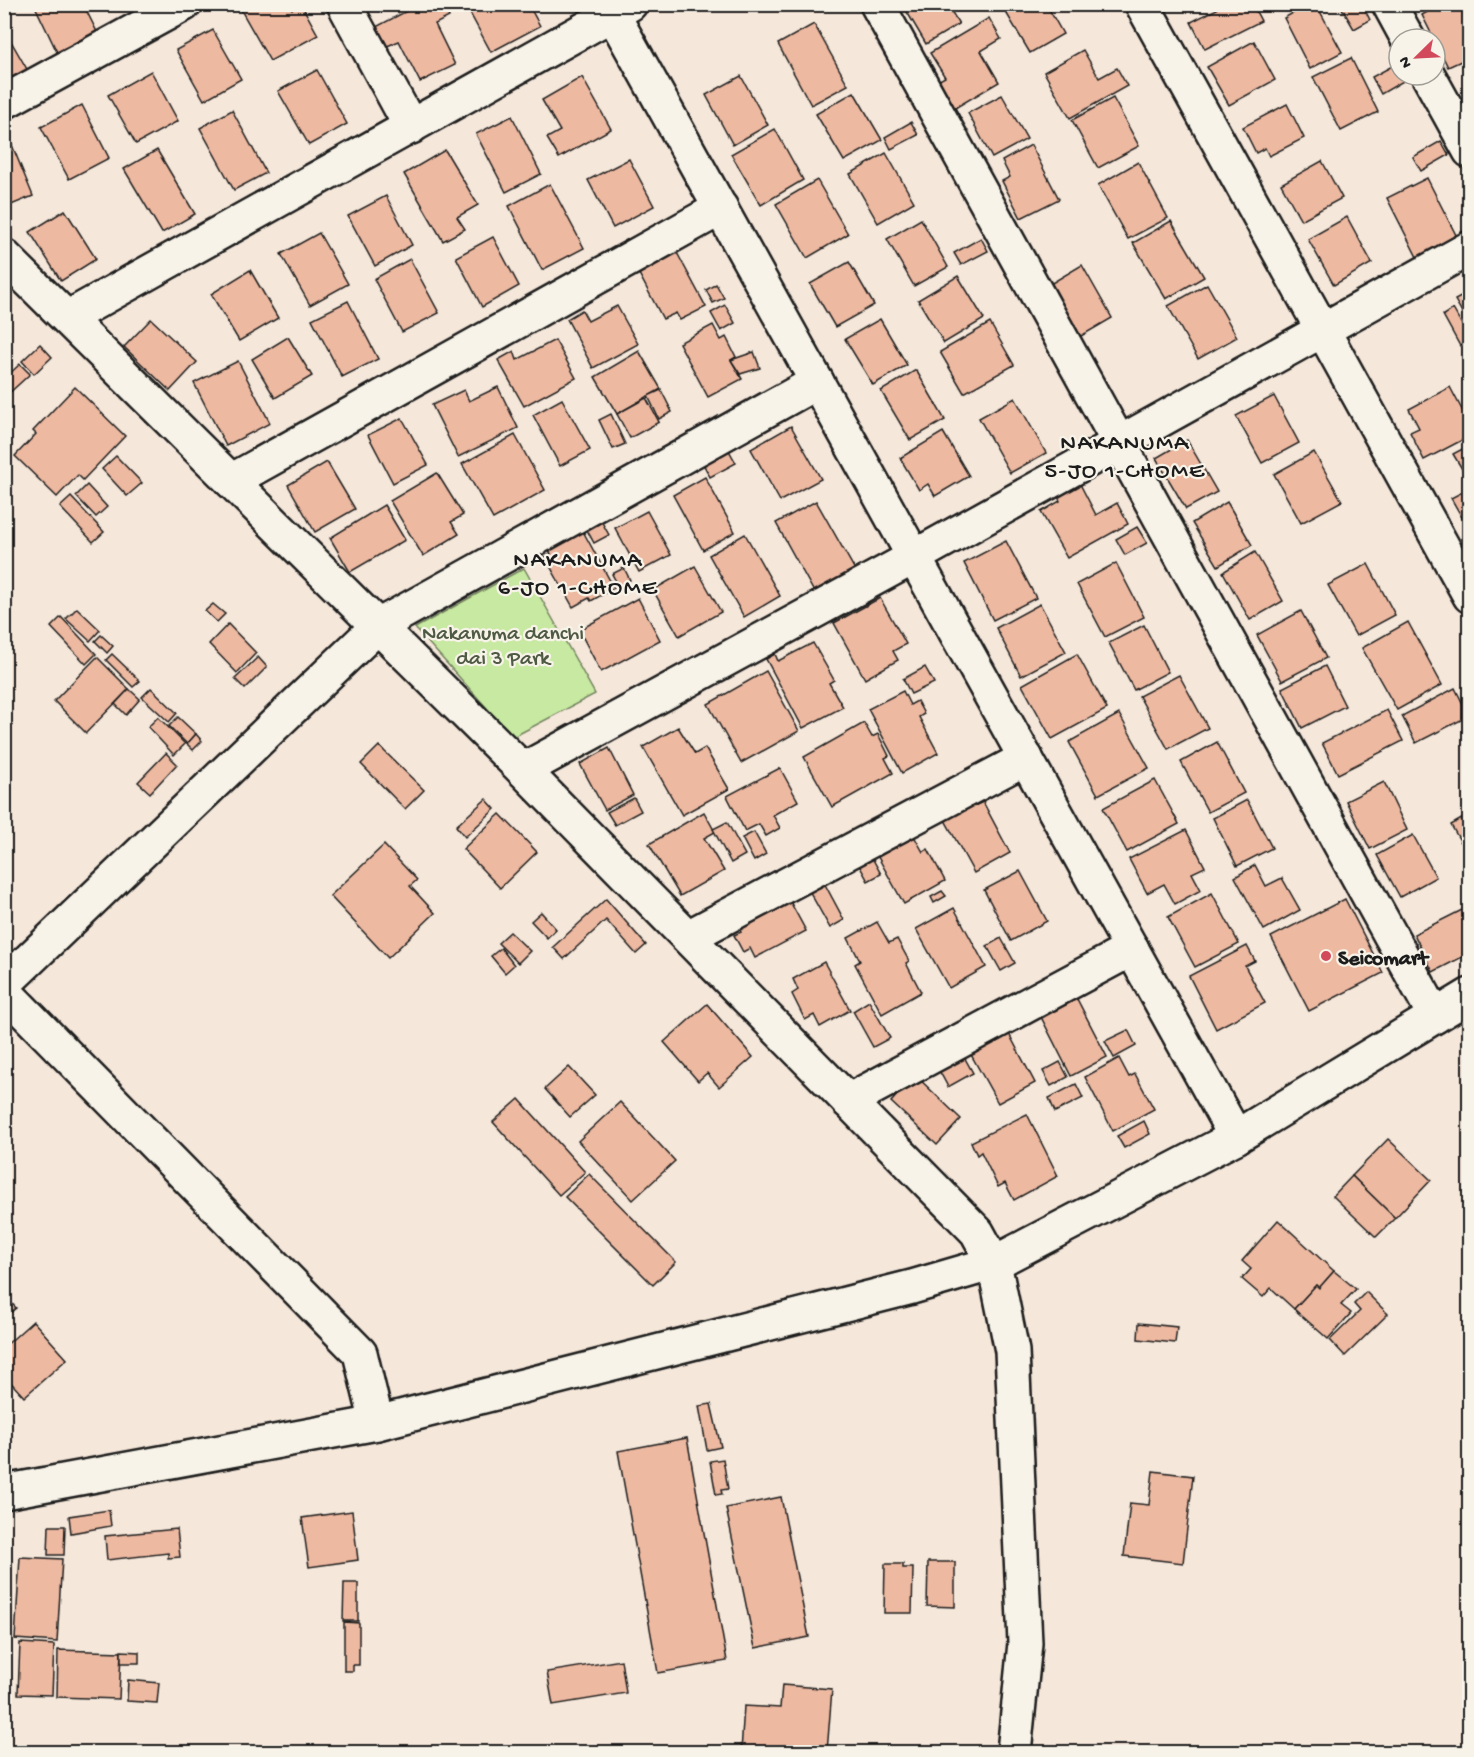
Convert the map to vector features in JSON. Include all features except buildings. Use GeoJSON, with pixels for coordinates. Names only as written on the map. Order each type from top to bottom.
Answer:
{"type":"FeatureCollection","features":[{"type":"Feature","properties":{"kind":"street"},"geometry":{"type":"LineString","coordinates":[[4,102],[184,4]]}},
{"type":"Feature","properties":{"kind":"street"},"geometry":{"type":"LineString","coordinates":[[344,4],[411,127]]}},
{"type":"Feature","properties":{"kind":"street"},"geometry":{"type":"LineString","coordinates":[[877,4],[1436,1016]]}},
{"type":"Feature","properties":{"kind":"street"},"geometry":{"type":"LineString","coordinates":[[1142,4],[1470,596]]}},
{"type":"Feature","properties":{"kind":"street"},"geometry":{"type":"LineString","coordinates":[[1389,4],[1401,27]]}},
{"type":"Feature","properties":{"kind":"street"},"geometry":{"type":"LineString","coordinates":[[67,318],[411,127],[617,8],[720,208],[1236,1137]]}},
{"type":"Feature","properties":{"kind":"street"},"geometry":{"type":"LineString","coordinates":[[1435,87],[1470,151]]}},
{"type":"Feature","properties":{"kind":"street"},"geometry":{"type":"LineString","coordinates":[[231,481],[720,208]]}},
{"type":"Feature","properties":{"kind":"street"},"geometry":{"type":"LineString","coordinates":[[523,770],[914,557],[1470,248]]}},
{"type":"Feature","properties":{"kind":"street"},"geometry":{"type":"LineString","coordinates":[[4,256],[523,770],[977,1232],[994,1263],[1012,1351],[1025,1643],[1014,1752]]}},
{"type":"Feature","properties":{"kind":"street"},"geometry":{"type":"LineString","coordinates":[[4,984],[378,626],[817,382]]}},
{"type":"Feature","properties":{"kind":"street"},"geometry":{"type":"LineString","coordinates":[[688,937],[1026,758]]}},
{"type":"Feature","properties":{"kind":"street"},"geometry":{"type":"LineString","coordinates":[[849,1101],[1132,949]]}},
{"type":"Feature","properties":{"kind":"street"},"geometry":{"type":"LineString","coordinates":[[4,991],[360,1353],[377,1423]]}},
{"type":"Feature","properties":{"kind":"street"},"geometry":{"type":"LineString","coordinates":[[4,1492],[377,1423],[912,1287],[994,1263],[1236,1137],[1470,994]]}},
{"type":"Feature","properties":{"kind":"green space","name":"Nakanuma danchi dai 3 Park"},"geometry":{"type":"Polygon","coordinates":[[[524,568],[595,694],[513,737],[415,628],[524,568]]]}},
{"type":"Feature","properties":{"kind":"place","name":"Seicomart"},"geometry":{"type":"Point","coordinates":[1326,956]}},
{"type":"Feature","properties":{"kind":"district","name":"NAKANUMA 5-JO 1-CHOME"},"geometry":{"type":"Point","coordinates":[1125,455]}},
{"type":"Feature","properties":{"kind":"district","name":"NAKANUMA 6-JO 1-CHOME"},"geometry":{"type":"Point","coordinates":[578,572]}}]}
